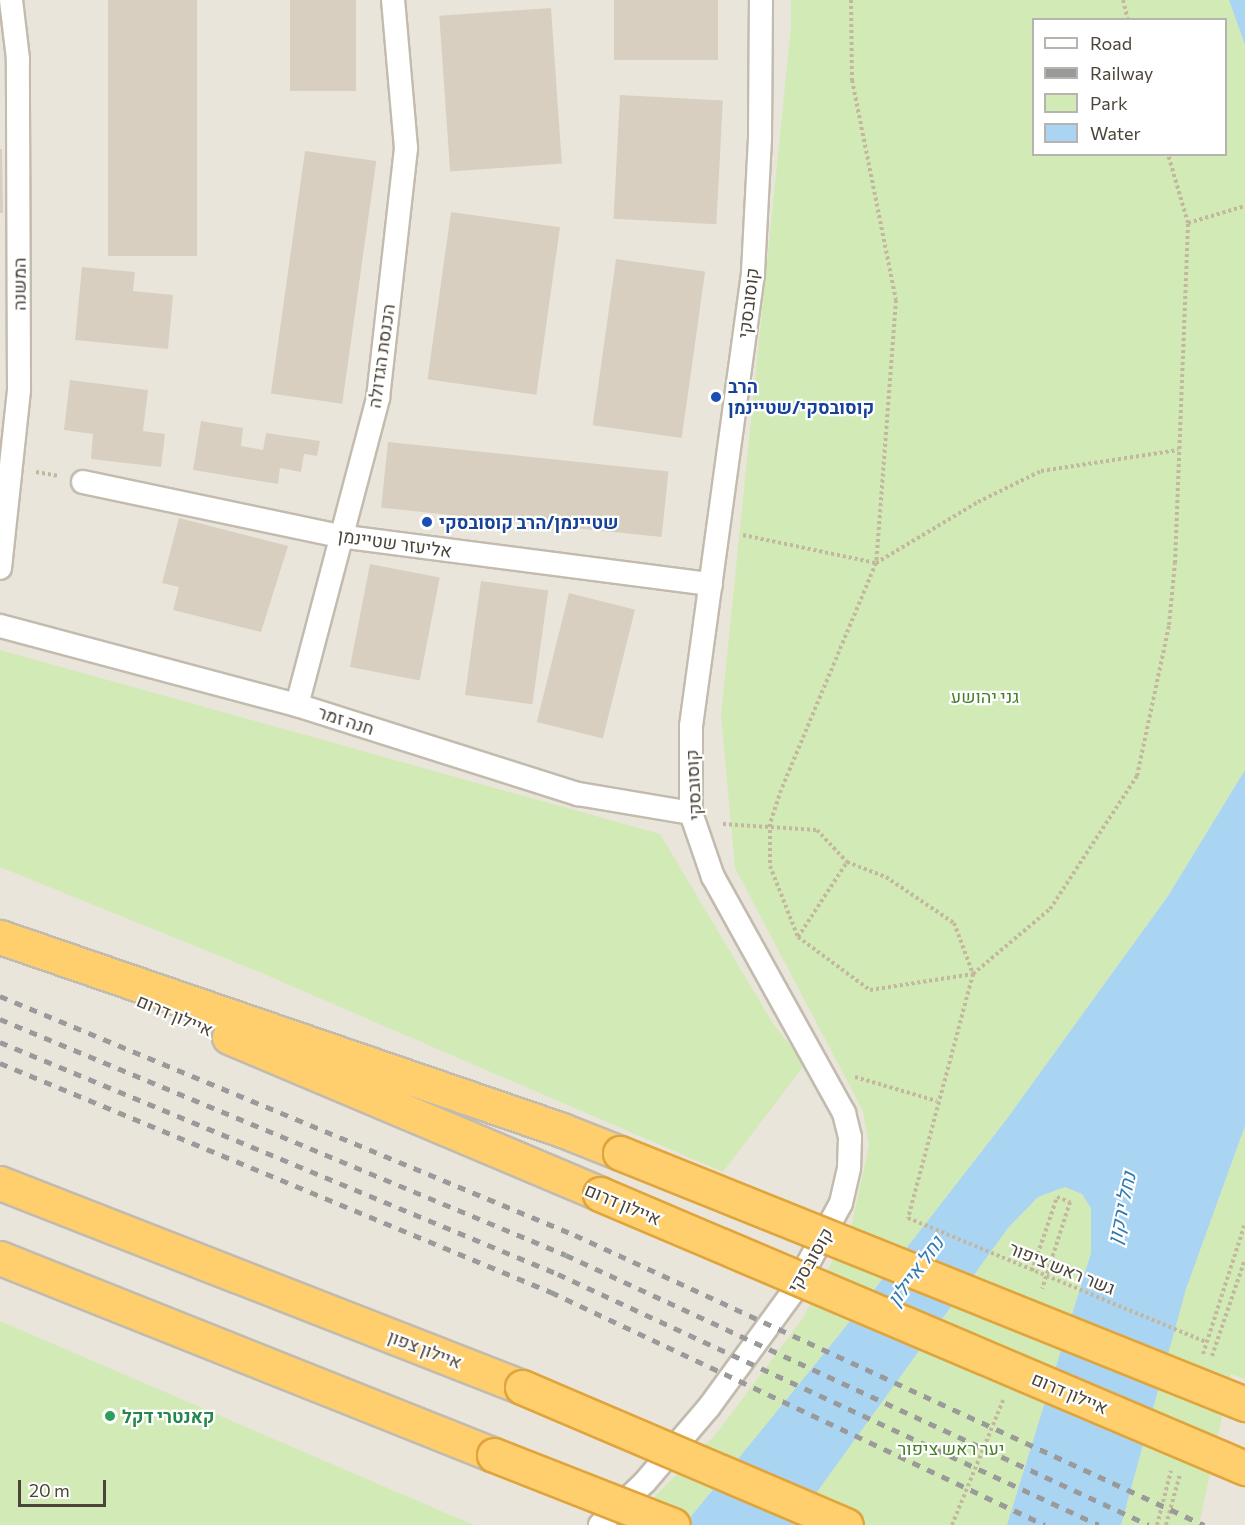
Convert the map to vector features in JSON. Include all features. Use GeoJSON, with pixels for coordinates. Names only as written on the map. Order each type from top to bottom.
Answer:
{"type":"FeatureCollection","features":[{"type":"Feature","properties":{"kind":"highway"},"geometry":{"type":"LineString","coordinates":[[0,939],[562,1130],[1245,1404]]}},
{"type":"Feature","properties":{"kind":"highway","name":"איילון דרום"},"geometry":{"type":"LineString","coordinates":[[0,939],[1245,1468]]}},
{"type":"Feature","properties":{"kind":"highway","name":"איילון צפון"},"geometry":{"type":"LineString","coordinates":[[0,1183],[522,1387],[846,1525]]}},
{"type":"Feature","properties":{"kind":"highway"},"geometry":{"type":"LineString","coordinates":[[0,1258],[673,1525]]}},
{"type":"Feature","properties":{"kind":"street","name":"המשנה"},"geometry":{"type":"LineString","coordinates":[[0,568],[13,467],[10,387],[18,60],[11,0]]}},
{"type":"Feature","properties":{"kind":"street","name":"הכנסת הגדולה"},"geometry":{"type":"LineString","coordinates":[[297,705],[339,536],[378,398],[406,148],[393,0]]}},
{"type":"Feature","properties":{"kind":"street","name":"קוסובסקי"},"geometry":{"type":"LineString","coordinates":[[600,1525],[645,1482],[709,1407],[792,1293],[841,1203],[850,1137],[844,1113],[821,1067],[713,878],[692,818],[691,726],[753,272],[760,138],[761,0]]}},
{"type":"Feature","properties":{"kind":"street","name":"אליעזר שטיינמן"},"geometry":{"type":"LineString","coordinates":[[83,482],[339,536],[711,584]]}},
{"type":"Feature","properties":{"kind":"street","name":"חנה זמר"},"geometry":{"type":"LineString","coordinates":[[0,626],[297,705],[578,794],[692,818]]}},
{"type":"Feature","properties":{"kind":"path"},"geometry":{"type":"LineString","coordinates":[[850,0],[852,80],[896,300],[876,563],[770,824],[770,866],[798,937],[870,990],[973,974],[1050,909],[1137,776],[1169,625],[1178,450],[1188,223],[1169,156]]}},
{"type":"Feature","properties":{"kind":"path"},"geometry":{"type":"LineString","coordinates":[[1122,0],[1127,18]]}},
{"type":"Feature","properties":{"kind":"path"},"geometry":{"type":"LineString","coordinates":[[1188,223],[1245,206]]}},
{"type":"Feature","properties":{"kind":"path"},"geometry":{"type":"LineString","coordinates":[[719,530],[876,563],[978,502],[1041,471],[1178,450]]}},
{"type":"Feature","properties":{"kind":"path"},"geometry":{"type":"LineString","coordinates":[[13,467],[83,482]]}},
{"type":"Feature","properties":{"kind":"path"},"geometry":{"type":"LineString","coordinates":[[692,818],[817,830],[847,862],[886,878],[954,923],[973,974],[937,1101],[821,1067]]}},
{"type":"Feature","properties":{"kind":"path"},"geometry":{"type":"LineString","coordinates":[[798,937],[847,862]]}},
{"type":"Feature","properties":{"kind":"path","name":"גשר ראש ציפור"},"geometry":{"type":"LineString","coordinates":[[937,1101],[908,1218],[1215,1346],[1245,1259]]}},
{"type":"Feature","properties":{"kind":"path"},"geometry":{"type":"LineString","coordinates":[[1032,1271],[1057,1197],[1070,1202],[1038,1299]]}},
{"type":"Feature","properties":{"kind":"path"},"geometry":{"type":"LineString","coordinates":[[1206,1342],[1245,1223]]}},
{"type":"Feature","properties":{"kind":"path"},"geometry":{"type":"LineString","coordinates":[[952,1525],[1005,1396]]}},
{"type":"Feature","properties":{"kind":"shaded area"},"geometry":{"type":"Polygon","coordinates":[[[0,0],[1245,0],[1245,1525],[0,1525],[0,0]]]}},
{"type":"Feature","properties":{"kind":"green space","name":"גני יהושע"},"geometry":{"type":"Polygon","coordinates":[[[791,0],[1229,0],[1245,45],[1245,770],[1168,896],[1006,1120],[839,1335],[684,1525],[627,1525],[716,1434],[803,1318],[852,1223],[869,1146],[863,1111],[735,868],[721,715],[791,27],[791,0]]]}},
{"type":"Feature","properties":{"kind":"green space"},"geometry":{"type":"Polygon","coordinates":[[[0,650],[660,834],[774,1025],[805,1064],[723,1172],[252,969],[0,867],[0,650]]]}},
{"type":"Feature","properties":{"kind":"green space"},"geometry":{"type":"Polygon","coordinates":[[[1245,1126],[1245,1379],[1231,1374],[1199,1525],[1121,1525],[1186,1289],[1245,1126]]]}},
{"type":"Feature","properties":{"kind":"green space","name":"יער ראש ציפור"},"geometry":{"type":"Polygon","coordinates":[[[1065,1187],[1082,1194],[1091,1208],[1091,1253],[1007,1525],[793,1525],[1008,1228],[1038,1197],[1065,1187]]]}},
{"type":"Feature","properties":{"kind":"green space","name":"קאנטרי דקל"},"geometry":{"type":"Polygon","coordinates":[[[0,1321],[441,1511],[474,1525],[0,1525],[0,1321]]]}},
{"type":"Feature","properties":{"kind":"water"},"geometry":{"type":"Polygon","coordinates":[[[1229,0],[1245,0],[1245,45],[1229,0]]]}},
{"type":"Feature","properties":{"kind":"water"},"geometry":{"type":"Polygon","coordinates":[[[1245,770],[1245,1126],[1186,1289],[1121,1525],[1007,1525],[1091,1253],[1091,1208],[1082,1194],[1065,1187],[1038,1197],[1008,1228],[793,1525],[684,1525],[839,1335],[1006,1120],[1168,896],[1245,770]]]}},
{"type":"Feature","properties":{"kind":"building"},"geometry":{"type":"Polygon","coordinates":[[[108,0],[197,0],[197,256],[108,256],[108,0]]]}},
{"type":"Feature","properties":{"kind":"building"},"geometry":{"type":"Polygon","coordinates":[[[290,0],[356,0],[356,91],[290,91],[290,0]]]}},
{"type":"Feature","properties":{"kind":"building"},"geometry":{"type":"Polygon","coordinates":[[[614,0],[718,0],[718,60],[614,60],[614,0]]]}},
{"type":"Feature","properties":{"kind":"building"},"geometry":{"type":"Polygon","coordinates":[[[551,8],[562,164],[450,171],[439,16],[551,8]]]}},
{"type":"Feature","properties":{"kind":"building"},"geometry":{"type":"Polygon","coordinates":[[[620,95],[723,100],[716,224],[614,219],[620,95]]]}},
{"type":"Feature","properties":{"kind":"building"},"geometry":{"type":"Polygon","coordinates":[[[0,149],[2,149],[3,213],[0,213],[0,149]]]}},
{"type":"Feature","properties":{"kind":"building"},"geometry":{"type":"Polygon","coordinates":[[[305,151],[376,161],[342,404],[271,394],[305,151]]]}},
{"type":"Feature","properties":{"kind":"building"},"geometry":{"type":"Polygon","coordinates":[[[451,212],[560,227],[536,395],[427,379],[451,212]]]}},
{"type":"Feature","properties":{"kind":"building"},"geometry":{"type":"Polygon","coordinates":[[[616,259],[705,272],[682,438],[593,425],[616,259]]]}},
{"type":"Feature","properties":{"kind":"building"},"geometry":{"type":"Polygon","coordinates":[[[82,267],[135,272],[133,291],[173,295],[168,349],[75,340],[82,267]]]}},
{"type":"Feature","properties":{"kind":"building"},"geometry":{"type":"Polygon","coordinates":[[[70,380],[148,390],[143,431],[165,434],[161,467],[91,459],[93,434],[64,430],[70,380]]]}},
{"type":"Feature","properties":{"kind":"building"},"geometry":{"type":"Polygon","coordinates":[[[201,421],[243,428],[241,446],[263,450],[266,433],[320,441],[317,456],[304,454],[301,472],[280,468],[278,484],[193,470],[201,421]]]}},
{"type":"Feature","properties":{"kind":"building"},"geometry":{"type":"Polygon","coordinates":[[[388,442],[668,471],[662,537],[381,508],[388,442]]]}},
{"type":"Feature","properties":{"kind":"building"},"geometry":{"type":"Polygon","coordinates":[[[179,518],[288,546],[261,632],[173,610],[179,587],[162,583],[179,518]]]}},
{"type":"Feature","properties":{"kind":"building"},"geometry":{"type":"Polygon","coordinates":[[[370,564],[440,578],[420,681],[350,667],[370,564]]]}},
{"type":"Feature","properties":{"kind":"building"},"geometry":{"type":"Polygon","coordinates":[[[481,581],[548,590],[532,704],[465,695],[481,581]]]}},
{"type":"Feature","properties":{"kind":"building"},"geometry":{"type":"Polygon","coordinates":[[[569,593],[635,609],[603,739],[537,722],[569,593]]]}},
{"type":"Feature","properties":{"kind":"railway"},"geometry":{"type":"LineString","coordinates":[[0,996],[575,1235],[1204,1525]]}},
{"type":"Feature","properties":{"kind":"railway"},"geometry":{"type":"LineString","coordinates":[[0,1019],[566,1255],[1149,1525]]}},
{"type":"Feature","properties":{"kind":"railway"},"geometry":{"type":"LineString","coordinates":[[0,1042],[558,1274],[1099,1525]]}},
{"type":"Feature","properties":{"kind":"railway"},"geometry":{"type":"LineString","coordinates":[[0,1063],[551,1292],[1045,1525]]}},
{"type":"Feature","properties":{"kind":"place","name":"הרב קוסובסקי/שטיינמן"},"geometry":{"type":"Point","coordinates":[716,397]}},
{"type":"Feature","properties":{"kind":"place","name":"שטיינמן/הרב קוסובסקי"},"geometry":{"type":"Point","coordinates":[427,522]}},
{"type":"Feature","properties":{"kind":"place","name":"קאנטרי דקל"},"geometry":{"type":"Point","coordinates":[110,1416]}},
{"type":"Feature","properties":{"kind":"water label","name":"נחל ירקון"},"geometry":{"type":"Point","coordinates":[1121,1208]}},
{"type":"Feature","properties":{"kind":"water label","name":"נחל איילון"},"geometry":{"type":"Point","coordinates":[915,1271]}}]}
